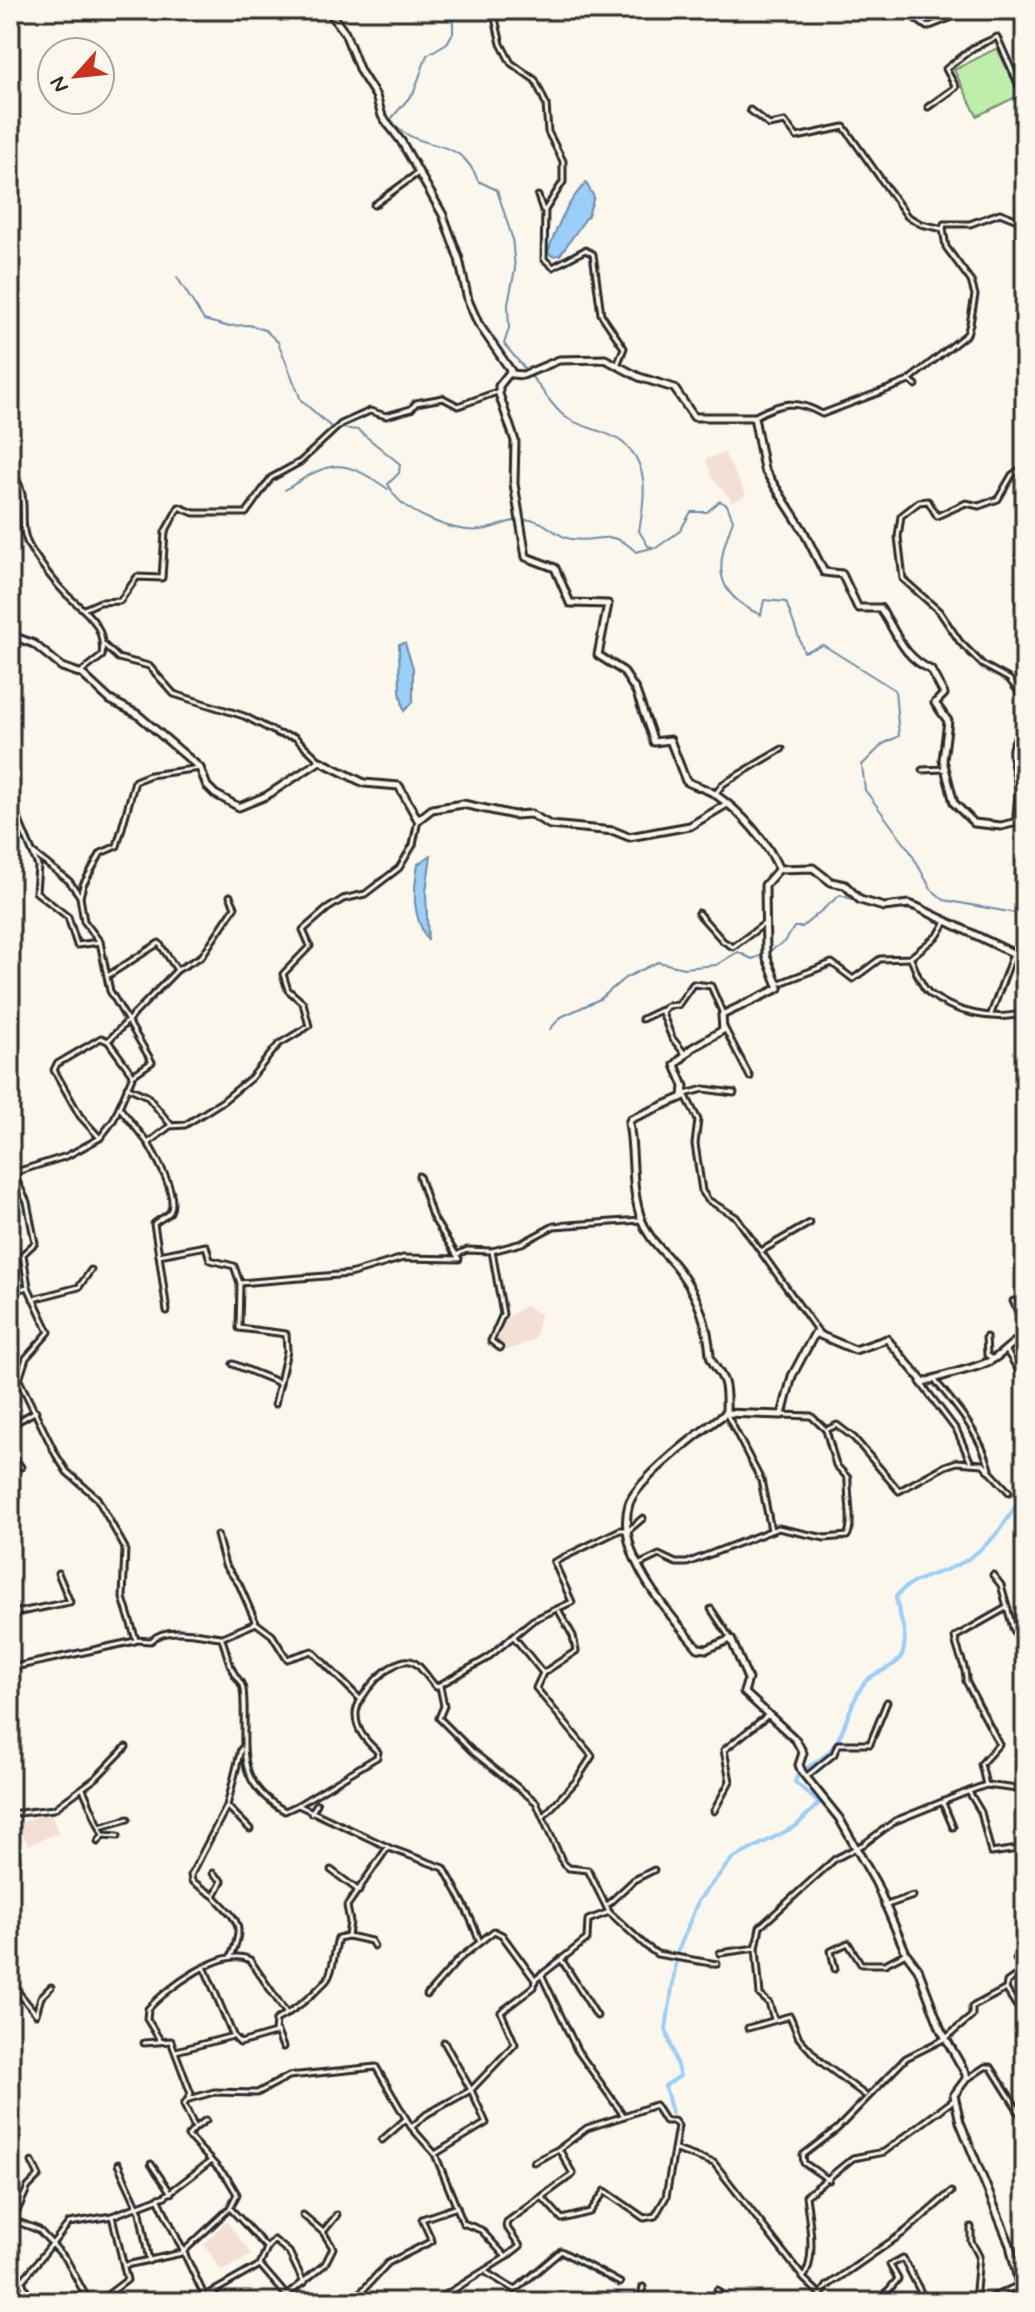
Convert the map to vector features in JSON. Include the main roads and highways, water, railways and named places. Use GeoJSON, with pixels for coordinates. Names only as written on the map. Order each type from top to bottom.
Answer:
{"type":"FeatureCollection","features":[{"type":"Feature","properties":{"kind":"water"},"geometry":{"type":"Polygon","coordinates":[[[586,183],[594,197],[588,215],[560,255],[552,256],[548,252],[559,224],[586,183]]]}},
{"type":"Feature","properties":{"kind":"water"},"geometry":{"type":"Polygon","coordinates":[[[405,643],[413,668],[413,702],[404,711],[400,692],[399,644],[405,643]]]}},
{"type":"Feature","properties":{"kind":"water"},"geometry":{"type":"Polygon","coordinates":[[[431,855],[426,892],[428,941],[416,913],[415,894],[418,864],[431,855]]]}},
{"type":"Feature","properties":{"kind":"waterway"},"geometry":{"type":"LineString","coordinates":[[441,10],[453,21],[453,33],[447,43],[427,55],[414,92],[391,119],[413,138],[460,155],[470,165],[478,181],[497,190],[512,237],[515,269],[508,304],[509,328],[504,344],[526,370]]}},
{"type":"Feature","properties":{"kind":"waterway"},"geometry":{"type":"LineString","coordinates":[[177,277],[204,320],[226,326],[249,325],[265,330],[278,342],[301,400],[331,427],[358,430],[400,464],[399,473],[388,484],[392,491]]}},
{"type":"Feature","properties":{"kind":"waterway"},"geometry":{"type":"LineString","coordinates":[[530,375],[562,414],[619,440],[636,459],[641,470],[644,494],[639,531],[648,546],[656,548],[680,531],[691,512],[707,512],[720,501],[727,505],[733,520],[721,563],[722,575],[733,596],[761,615],[764,600],[786,602],[804,652],[823,645],[895,690],[899,736],[883,744],[862,765],[865,790],[910,851],[931,889],[944,900],[1025,915]]}},
{"type":"Feature","properties":{"kind":"waterway"},"geometry":{"type":"LineString","coordinates":[[285,490],[314,473],[336,466],[359,471],[388,489]]}},
{"type":"Feature","properties":{"kind":"waterway"},"geometry":{"type":"LineString","coordinates":[[393,493],[420,515],[458,528],[485,529],[518,520]]}},
{"type":"Feature","properties":{"kind":"waterway"},"geometry":{"type":"LineString","coordinates":[[525,520],[544,524],[571,539],[611,538],[627,544],[636,552],[652,548]]}},
{"type":"Feature","properties":{"kind":"waterway"},"geometry":{"type":"LineString","coordinates":[[769,951],[785,942],[794,927],[802,927],[840,895],[872,906]]}},
{"type":"Feature","properties":{"kind":"waterway"},"geometry":{"type":"LineString","coordinates":[[887,908],[920,911]]}},
{"type":"Feature","properties":{"kind":"waterway"},"geometry":{"type":"LineString","coordinates":[[978,939],[998,948]]}},
{"type":"Feature","properties":{"kind":"waterway"},"geometry":{"type":"LineString","coordinates":[[550,1029],[561,1017],[600,999],[625,978],[658,962],[684,968],[716,965],[738,952],[752,959],[763,955]]}},
{"type":"Feature","properties":{"kind":"waterway"},"geometry":{"type":"LineString","coordinates":[[803,1771],[834,1745],[865,1682],[901,1658],[905,1638],[896,1597],[910,1584],[959,1564],[979,1551],[1001,1528],[1025,1492]]}},
{"type":"Feature","properties":{"kind":"waterway"},"geometry":{"type":"LineString","coordinates":[[677,1954],[698,1901],[732,1859],[796,1826],[819,1803],[795,1782],[798,1774]]}},
{"type":"Feature","properties":{"kind":"waterway"},"geometry":{"type":"LineString","coordinates":[[672,2113],[665,2086],[680,2076],[666,2029],[676,1962]]}}]}
